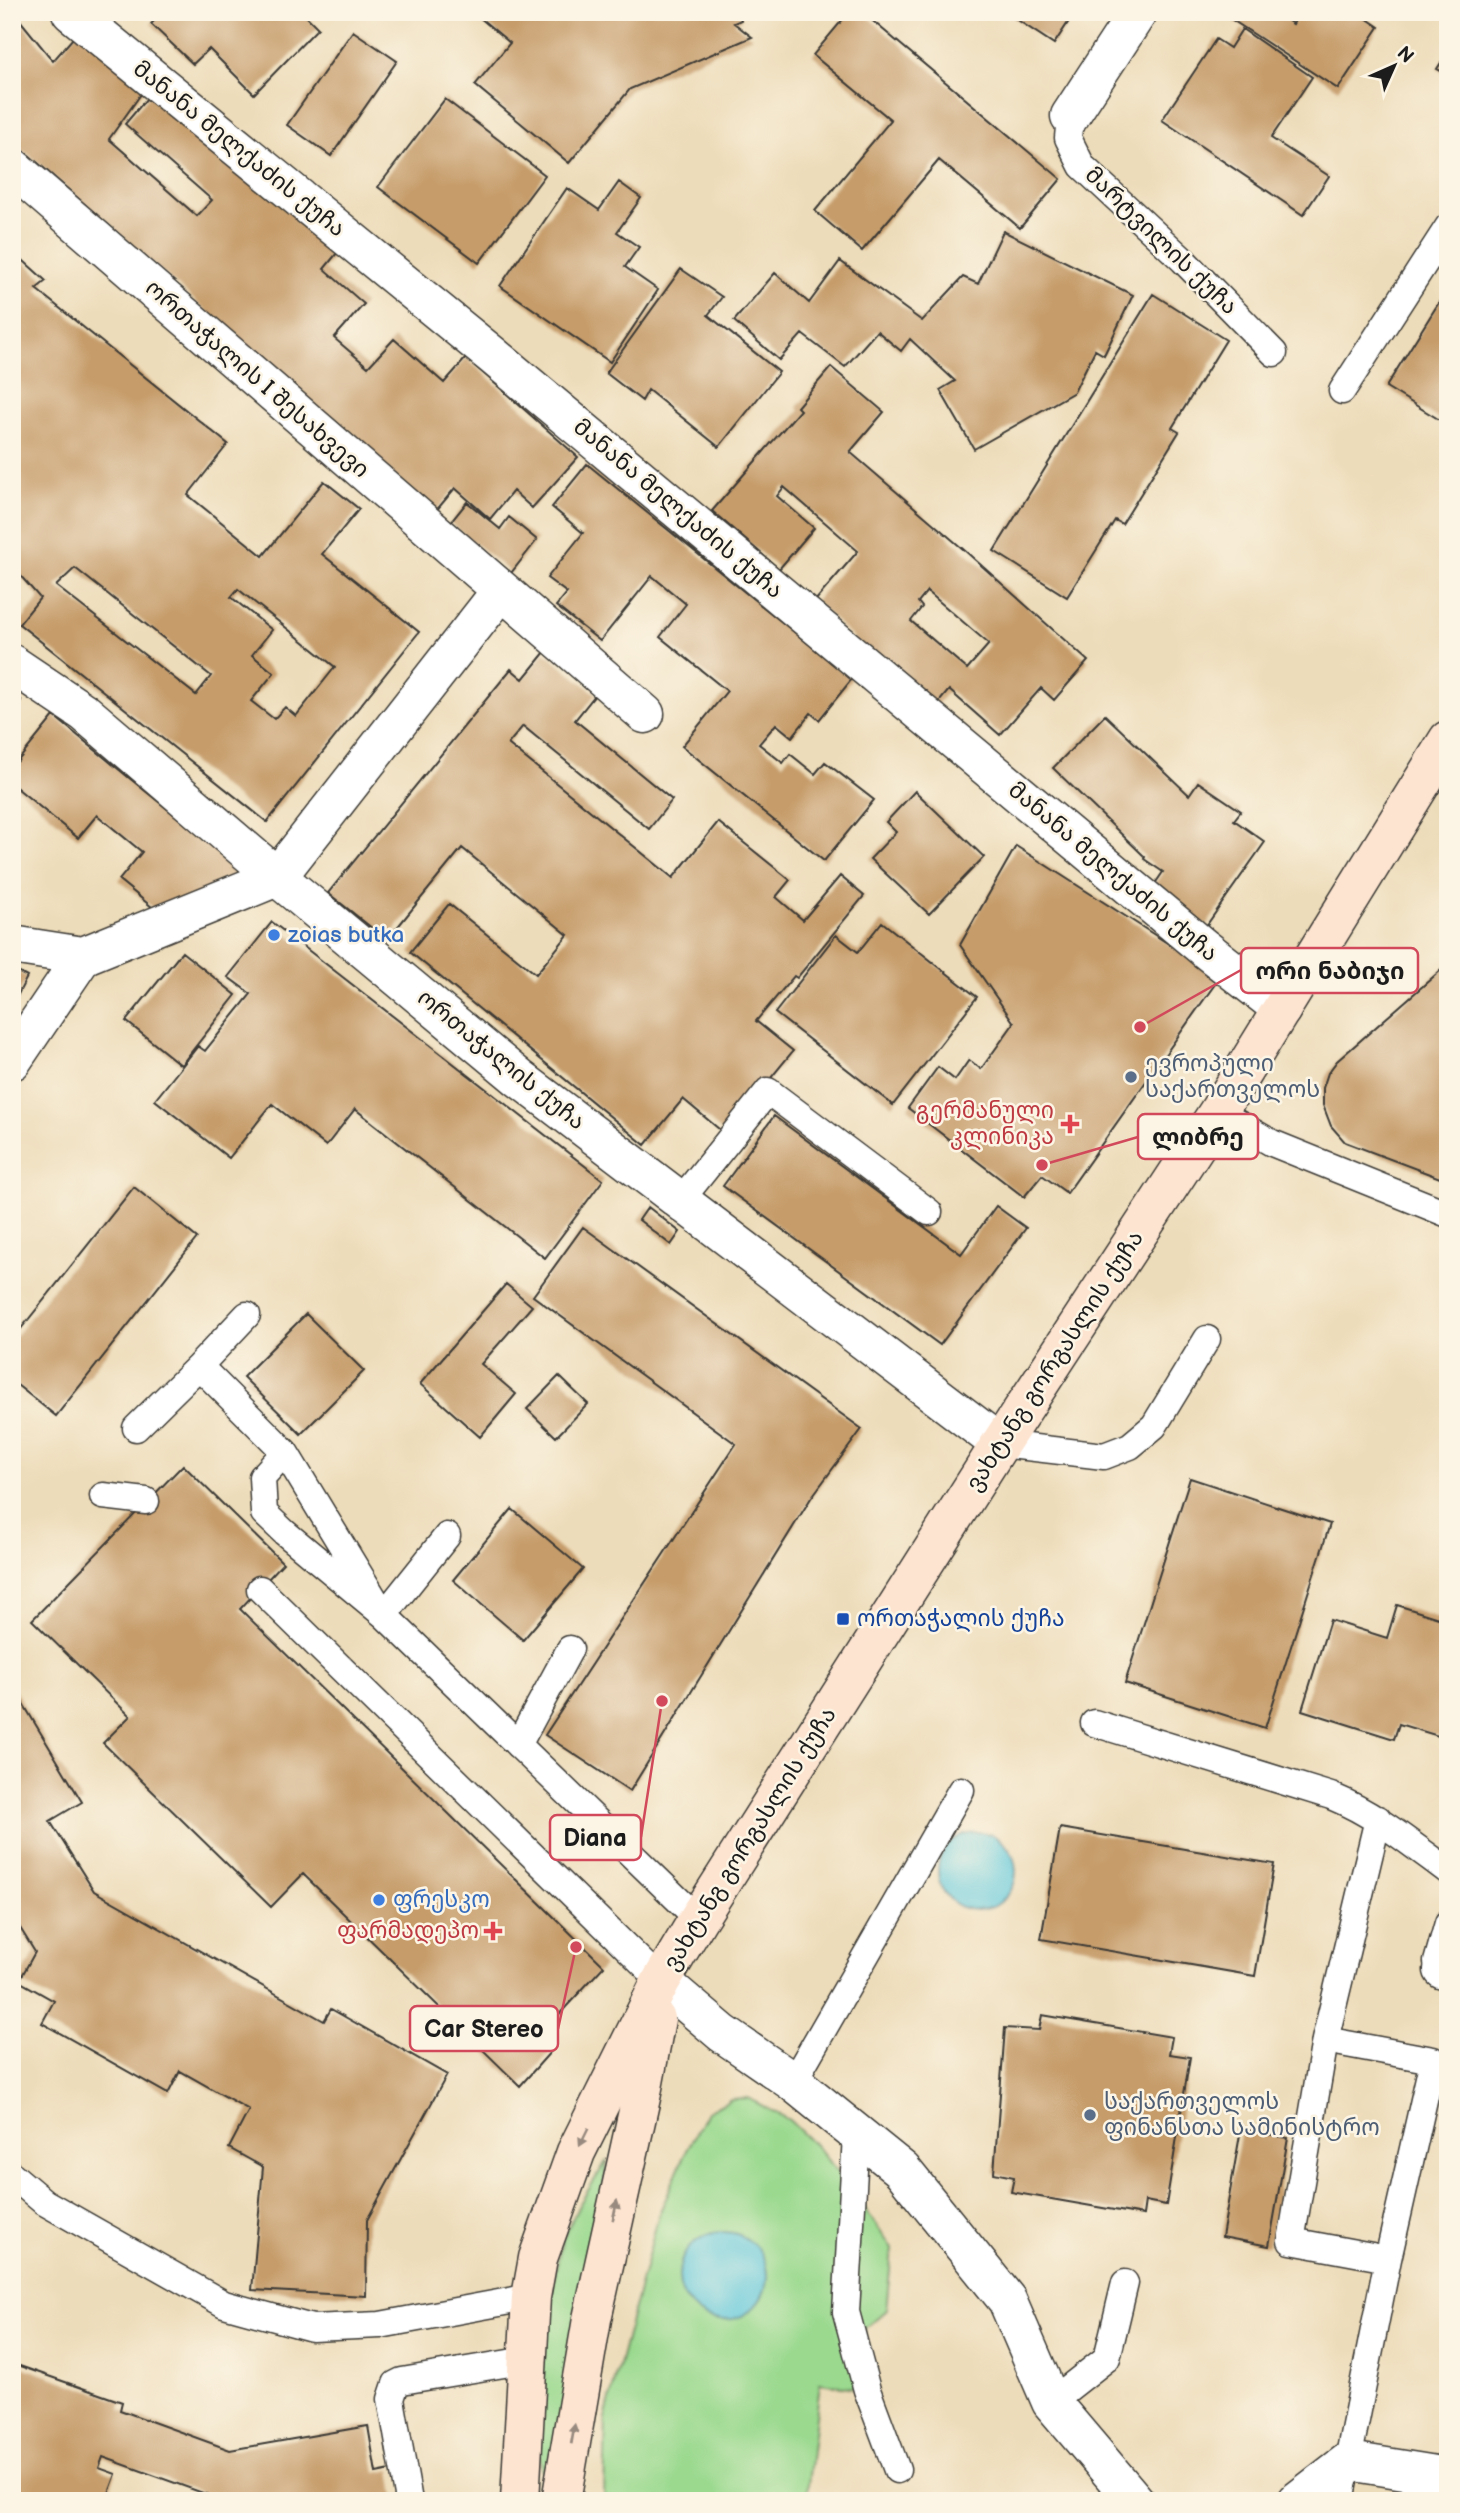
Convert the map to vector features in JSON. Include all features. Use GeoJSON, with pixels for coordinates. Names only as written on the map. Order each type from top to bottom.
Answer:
{"type":"FeatureCollection","features":[{"type":"Feature","properties":{"kind":"main road","name":"ვახტანგ გორგასლის ქუჩა"},"geometry":{"type":"LineString","coordinates":[[520,2501],[531,2297],[538,2258],[576,2152],[661,1981],[1000,1444],[1218,1112],[1448,740]]}},
{"type":"Feature","properties":{"kind":"main road","name":"ვახტანგ გორგასლის ქუჩა"},"geometry":{"type":"LineString","coordinates":[[561,2501],[592,2319],[645,2079],[661,1981]]}},
{"type":"Feature","properties":{"kind":"street","name":"მანანა მელქაძის ქუჩა"},"geometry":{"type":"LineString","coordinates":[[71,12],[492,355],[1193,939],[1282,1009]]}},
{"type":"Feature","properties":{"kind":"street","name":"მარტვილის ქუჩა"},"geometry":{"type":"LineString","coordinates":[[1070,116],[1139,12]]}},
{"type":"Feature","properties":{"kind":"street","name":"ორთაჭალის I შესახვევი"},"geometry":{"type":"LineString","coordinates":[[12,167],[645,714]]}},
{"type":"Feature","properties":{"kind":"street"},"geometry":{"type":"LineString","coordinates":[[12,945],[83,957],[276,877],[501,591]]}},
{"type":"Feature","properties":{"kind":"street","name":"ორთაჭალის ქუჩა"},"geometry":{"type":"LineString","coordinates":[[12,664],[85,713],[276,877],[519,1078],[1000,1444]]}},
{"type":"Feature","properties":{"kind":"street"},"geometry":{"type":"LineString","coordinates":[[12,1061],[83,957]]}},
{"type":"Feature","properties":{"kind":"street"},"geometry":{"type":"LineString","coordinates":[[661,1981],[722,2032],[793,2082],[856,2136],[902,2170],[1007,2300],[1051,2402],[1135,2501]]}},
{"type":"Feature","properties":{"kind":"street"},"geometry":{"type":"LineString","coordinates":[[1297,2501],[1349,2461],[1448,2477]]}},
{"type":"Feature","properties":{"kind":"lane","name":"მარტვილის ქუჩა"},"geometry":{"type":"LineString","coordinates":[[1070,116],[1068,138],[1082,166],[1183,260],[1274,354]]}},
{"type":"Feature","properties":{"kind":"lane"},"geometry":{"type":"LineString","coordinates":[[1342,391],[1448,227]]}},
{"type":"Feature","properties":{"kind":"lane"},"geometry":{"type":"LineString","coordinates":[[680,1201],[768,1091],[929,1212]]}},
{"type":"Feature","properties":{"kind":"lane"},"geometry":{"type":"LineString","coordinates":[[1218,1112],[1272,1143],[1448,1214]]}},
{"type":"Feature","properties":{"kind":"lane"},"geometry":{"type":"LineString","coordinates":[[136,1428],[247,1315]]}},
{"type":"Feature","properties":{"kind":"lane"},"geometry":{"type":"LineString","coordinates":[[1000,1444],[1104,1455],[1130,1446],[1154,1426],[1207,1339]]}},
{"type":"Feature","properties":{"kind":"lane"},"geometry":{"type":"LineString","coordinates":[[199,1366],[285,1452],[384,1615]]}},
{"type":"Feature","properties":{"kind":"lane"},"geometry":{"type":"LineString","coordinates":[[285,1452],[262,1477],[264,1513],[384,1615],[698,1919]]}},
{"type":"Feature","properties":{"kind":"lane"},"geometry":{"type":"LineString","coordinates":[[103,1496],[146,1501]]}},
{"type":"Feature","properties":{"kind":"lane"},"geometry":{"type":"LineString","coordinates":[[384,1615],[447,1536]]}},
{"type":"Feature","properties":{"kind":"lane"},"geometry":{"type":"LineString","coordinates":[[260,1589],[661,1981]]}},
{"type":"Feature","properties":{"kind":"lane"},"geometry":{"type":"LineString","coordinates":[[518,1745],[570,1648]]}},
{"type":"Feature","properties":{"kind":"lane"},"geometry":{"type":"LineString","coordinates":[[1094,1723],[1331,1796],[1378,1819],[1448,1871]]}},
{"type":"Feature","properties":{"kind":"lane"},"geometry":{"type":"LineString","coordinates":[[793,2082],[961,1790]]}},
{"type":"Feature","properties":{"kind":"lane"},"geometry":{"type":"LineString","coordinates":[[1378,1819],[1325,2040],[1291,2241],[1388,2259]]}},
{"type":"Feature","properties":{"kind":"lane"},"geometry":{"type":"LineString","coordinates":[[1445,1971],[1437,1962],[1448,1923]]}},
{"type":"Feature","properties":{"kind":"lane"},"geometry":{"type":"LineString","coordinates":[[1325,2040],[1433,2060],[1388,2259],[1340,2501]]}},
{"type":"Feature","properties":{"kind":"lane"},"geometry":{"type":"LineString","coordinates":[[856,2136],[846,2312],[867,2390],[897,2470]]}},
{"type":"Feature","properties":{"kind":"lane"},"geometry":{"type":"LineString","coordinates":[[12,2175],[44,2202],[224,2304],[312,2328],[380,2325],[531,2297]]}},
{"type":"Feature","properties":{"kind":"lane"},"geometry":{"type":"LineString","coordinates":[[1051,2402],[1107,2358],[1125,2283]]}},
{"type":"Feature","properties":{"kind":"lane"},"geometry":{"type":"LineString","coordinates":[[409,2501],[391,2399],[396,2385],[402,2381],[527,2360]]}},
{"type":"Feature","properties":{"kind":"green space"},"geometry":{"type":"Polygon","coordinates":[[[748,2098],[789,2120],[816,2146],[855,2194],[892,2249],[886,2310],[865,2328],[857,2388],[820,2383],[806,2501],[604,2501],[606,2415],[659,2214],[683,2158],[707,2112],[731,2099],[748,2098]]]}},
{"type":"Feature","properties":{"kind":"green space"},"geometry":{"type":"Polygon","coordinates":[[[607,2160],[547,2501],[538,2447],[542,2368],[550,2298],[562,2241],[579,2205],[607,2160]]]}},
{"type":"Feature","properties":{"kind":"water"},"geometry":{"type":"Polygon","coordinates":[[[969,1832],[985,1832],[999,1838],[1010,1849],[1016,1863],[1016,1879],[1010,1893],[999,1904],[985,1910],[969,1910],[955,1904],[944,1893],[938,1879],[938,1863],[944,1849],[955,1838],[969,1832]]]}},
{"type":"Feature","properties":{"kind":"water"},"geometry":{"type":"Polygon","coordinates":[[[723,2232],[740,2236],[754,2245],[763,2259],[767,2276],[763,2293],[754,2307],[740,2316],[723,2320],[706,2316],[692,2307],[683,2293],[679,2276],[683,2259],[692,2245],[706,2236],[723,2232]]]}},
{"type":"Feature","properties":{"kind":"building"},"geometry":{"type":"Polygon","coordinates":[[[163,12],[302,12],[318,28],[254,94],[209,49],[193,64],[151,24],[163,12]]]}},
{"type":"Feature","properties":{"kind":"building"},"geometry":{"type":"Polygon","coordinates":[[[473,12],[739,12],[741,20],[734,23],[752,37],[630,89],[569,163],[475,85],[510,43],[473,12]]]}},
{"type":"Feature","properties":{"kind":"building"},"geometry":{"type":"Polygon","coordinates":[[[849,12],[862,12],[1061,179],[1020,228],[939,160],[862,251],[815,211],[891,120],[813,55],[849,12]]]}},
{"type":"Feature","properties":{"kind":"building"},"geometry":{"type":"Polygon","coordinates":[[[1016,12],[1075,12],[1054,44],[1013,17],[1016,12]]]}},
{"type":"Feature","properties":{"kind":"building"},"geometry":{"type":"Polygon","coordinates":[[[1220,12],[1274,12],[1293,24],[1300,12],[1357,12],[1379,27],[1338,89],[1220,12]]]}},
{"type":"Feature","properties":{"kind":"building"},"geometry":{"type":"Polygon","coordinates":[[[15,14],[53,61],[80,30],[146,87],[109,139],[197,216],[212,200],[125,124],[153,91],[337,253],[324,269],[364,304],[334,338],[368,367],[394,339],[444,383],[466,358],[578,457],[532,508],[513,491],[490,519],[455,488],[435,512],[29,155],[12,144],[12,16],[15,14]]]}},
{"type":"Feature","properties":{"kind":"building"},"geometry":{"type":"Polygon","coordinates":[[[1242,29],[1312,77],[1271,138],[1329,176],[1303,215],[1162,120],[1216,39],[1230,48],[1242,29]]]}},
{"type":"Feature","properties":{"kind":"building"},"geometry":{"type":"Polygon","coordinates":[[[353,31],[397,61],[331,156],[287,125],[353,31]]]}},
{"type":"Feature","properties":{"kind":"building"},"geometry":{"type":"Polygon","coordinates":[[[1448,52],[1448,75],[1437,69],[1448,52]]]}},
{"type":"Feature","properties":{"kind":"building"},"geometry":{"type":"Polygon","coordinates":[[[445,99],[545,175],[479,263],[378,187],[445,99]]]}},
{"type":"Feature","properties":{"kind":"building"},"geometry":{"type":"Polygon","coordinates":[[[619,182],[641,198],[617,232],[639,247],[625,267],[658,290],[610,362],[500,286],[567,188],[599,210],[619,182]]]}},
{"type":"Feature","properties":{"kind":"building"},"geometry":{"type":"Polygon","coordinates":[[[1003,231],[1133,295],[1104,355],[1095,350],[1074,392],[974,449],[940,390],[955,381],[910,339],[901,351],[877,331],[845,367],[802,334],[779,360],[734,321],[775,273],[809,303],[840,261],[922,321],[963,277],[978,284],[1003,231]]]}},
{"type":"Feature","properties":{"kind":"building"},"geometry":{"type":"Polygon","coordinates":[[[15,253],[46,281],[36,289],[228,444],[188,495],[263,556],[324,481],[359,509],[322,554],[419,632],[267,822],[19,624],[40,598],[12,566],[12,257],[15,253]],[[75,568],[56,586],[196,695],[211,676],[75,568]],[[238,589],[231,597],[272,630],[252,655],[274,673],[251,701],[274,719],[285,707],[296,716],[335,667],[238,589]]]}},
{"type":"Feature","properties":{"kind":"building"},"geometry":{"type":"Polygon","coordinates":[[[681,269],[722,297],[708,315],[779,372],[719,447],[648,390],[642,401],[606,373],[681,269]]]}},
{"type":"Feature","properties":{"kind":"building"},"geometry":{"type":"Polygon","coordinates":[[[1448,288],[1448,425],[1386,387],[1448,288]]]}},
{"type":"Feature","properties":{"kind":"building"},"geometry":{"type":"Polygon","coordinates":[[[1153,294],[1226,340],[1172,428],[1179,432],[1122,524],[1115,520],[1067,597],[994,551],[1153,294]]]}},
{"type":"Feature","properties":{"kind":"building"},"geometry":{"type":"Polygon","coordinates":[[[831,367],[884,412],[850,452],[1088,661],[1054,700],[1041,688],[1000,735],[949,690],[930,713],[815,601],[858,551],[784,487],[777,496],[814,528],[779,569],[712,511],[800,410],[797,407],[831,367]],[[927,591],[918,602],[922,607],[911,621],[967,669],[989,644],[927,591]]]}},
{"type":"Feature","properties":{"kind":"building"},"geometry":{"type":"Polygon","coordinates":[[[587,464],[852,679],[819,720],[811,713],[792,737],[776,724],[759,744],[783,763],[790,754],[815,774],[825,762],[874,800],[824,861],[682,746],[727,691],[660,637],[686,604],[652,576],[600,641],[556,606],[567,593],[547,578],[583,533],[552,507],[587,464]]]}},
{"type":"Feature","properties":{"kind":"building"},"geometry":{"type":"Polygon","coordinates":[[[467,502],[500,529],[509,517],[537,540],[511,573],[450,523],[467,502]]]}},
{"type":"Feature","properties":{"kind":"building"},"geometry":{"type":"Polygon","coordinates":[[[545,652],[596,694],[575,720],[672,800],[649,829],[523,726],[508,744],[673,878],[718,822],[790,880],[776,897],[803,920],[840,876],[864,896],[797,978],[794,976],[756,1021],[793,1051],[725,1134],[683,1099],[645,1145],[410,952],[449,904],[536,974],[568,935],[462,848],[387,940],[328,893],[511,669],[523,679],[545,652]]]}},
{"type":"Feature","properties":{"kind":"building"},"geometry":{"type":"Polygon","coordinates":[[[12,697],[21,700],[13,729],[12,729],[12,697]]]}},
{"type":"Feature","properties":{"kind":"building"},"geometry":{"type":"Polygon","coordinates":[[[1105,715],[1189,795],[1198,782],[1241,811],[1234,820],[1265,842],[1206,926],[1152,888],[1163,872],[1144,859],[1145,857],[1053,768],[1105,715]]]}},
{"type":"Feature","properties":{"kind":"building"},"geometry":{"type":"Polygon","coordinates":[[[54,716],[256,881],[169,921],[119,880],[142,852],[97,815],[78,838],[12,784],[12,768],[54,716]]]}},
{"type":"Feature","properties":{"kind":"building"},"geometry":{"type":"Polygon","coordinates":[[[915,791],[984,857],[929,914],[870,859],[896,832],[886,822],[915,791]]]}},
{"type":"Feature","properties":{"kind":"building"},"geometry":{"type":"Polygon","coordinates":[[[1016,846],[1220,977],[1067,1193],[1042,1175],[1024,1197],[908,1108],[938,1067],[955,1080],[969,1060],[981,1069],[1014,1023],[960,945],[1016,846]]]}},
{"type":"Feature","properties":{"kind":"building"},"geometry":{"type":"Polygon","coordinates":[[[272,922],[603,1180],[545,1258],[355,1109],[326,1146],[272,1104],[229,1158],[155,1100],[198,1046],[205,1051],[251,994],[228,977],[272,922]]]}},
{"type":"Feature","properties":{"kind":"building"},"geometry":{"type":"Polygon","coordinates":[[[882,922],[977,997],[893,1105],[775,1013],[836,935],[858,952],[882,922]]]}},
{"type":"Feature","properties":{"kind":"building"},"geometry":{"type":"Polygon","coordinates":[[[182,952],[236,995],[181,1065],[126,1021],[182,952]]]}},
{"type":"Feature","properties":{"kind":"building"},"geometry":{"type":"Polygon","coordinates":[[[1448,964],[1448,1181],[1345,1142],[1331,1126],[1323,1105],[1323,1088],[1328,1073],[1337,1061],[1448,964]]]}},
{"type":"Feature","properties":{"kind":"building"},"geometry":{"type":"Polygon","coordinates":[[[12,969],[27,977],[12,1006],[12,969]]]}},
{"type":"Feature","properties":{"kind":"building"},"geometry":{"type":"Polygon","coordinates":[[[774,1116],[961,1254],[996,1206],[1026,1228],[940,1345],[723,1186],[774,1116]]]}},
{"type":"Feature","properties":{"kind":"building"},"geometry":{"type":"Polygon","coordinates":[[[134,1187],[197,1238],[56,1416],[12,1381],[12,1340],[134,1187]]]}},
{"type":"Feature","properties":{"kind":"building"},"geometry":{"type":"Polygon","coordinates":[[[648,1207],[680,1232],[671,1245],[639,1220],[648,1207]]]}},
{"type":"Feature","properties":{"kind":"building"},"geometry":{"type":"Polygon","coordinates":[[[583,1227],[862,1429],[811,1498],[630,1791],[545,1735],[736,1444],[533,1296],[583,1227]]]}},
{"type":"Feature","properties":{"kind":"building"},"geometry":{"type":"Polygon","coordinates":[[[506,1284],[532,1306],[481,1364],[516,1394],[480,1437],[420,1384],[506,1284]]]}},
{"type":"Feature","properties":{"kind":"building"},"geometry":{"type":"Polygon","coordinates":[[[306,1314],[364,1371],[301,1434],[243,1377],[306,1314]]]}},
{"type":"Feature","properties":{"kind":"building"},"geometry":{"type":"Polygon","coordinates":[[[559,1376],[588,1404],[556,1437],[527,1409],[559,1376]]]}},
{"type":"Feature","properties":{"kind":"building"},"geometry":{"type":"Polygon","coordinates":[[[183,1465],[283,1563],[240,1609],[604,1966],[538,2037],[552,2050],[520,2086],[303,1874],[271,1907],[103,1743],[130,1716],[32,1620],[183,1465]]]}},
{"type":"Feature","properties":{"kind":"building"},"geometry":{"type":"Polygon","coordinates":[[[1190,1478],[1330,1524],[1265,1728],[1125,1683],[1190,1478]]]}},
{"type":"Feature","properties":{"kind":"building"},"geometry":{"type":"Polygon","coordinates":[[[512,1509],[583,1569],[523,1640],[453,1580],[512,1509]]]}},
{"type":"Feature","properties":{"kind":"building"},"geometry":{"type":"Polygon","coordinates":[[[1397,1605],[1448,1621],[1448,1739],[1399,1724],[1394,1739],[1302,1710],[1330,1620],[1387,1638],[1397,1605]]]}},
{"type":"Feature","properties":{"kind":"building"},"geometry":{"type":"Polygon","coordinates":[[[12,1685],[82,1802],[50,1821],[94,1891],[324,2021],[331,2009],[447,2075],[367,2220],[366,2296],[252,2290],[263,2167],[229,2148],[249,2110],[180,2071],[168,2094],[42,2023],[54,2001],[19,1981],[35,1952],[12,1915],[12,1685]]]}},
{"type":"Feature","properties":{"kind":"building"},"geometry":{"type":"Polygon","coordinates":[[[1060,1828],[1274,1864],[1255,1976],[1041,1939],[1060,1828]]]}},
{"type":"Feature","properties":{"kind":"building","name":"საქართველოს ფინანსთა სამინისტრო"},"geometry":{"type":"Polygon","coordinates":[[[1042,2015],[1172,2037],[1169,2054],[1190,2057],[1166,2205],[1145,2201],[1143,2215],[1011,2192],[1014,2177],[994,2173],[1005,2028],[1039,2030],[1042,2015]]]}},
{"type":"Feature","properties":{"kind":"building"},"geometry":{"type":"Polygon","coordinates":[[[1241,2129],[1288,2138],[1269,2246],[1222,2237],[1241,2129]]]}},
{"type":"Feature","properties":{"kind":"building"},"geometry":{"type":"Polygon","coordinates":[[[14,2364],[122,2402],[120,2410],[230,2450],[368,2426],[376,2473],[391,2470],[396,2501],[225,2501],[103,2457],[99,2468],[116,2474],[106,2501],[12,2501],[14,2364]]]}},
{"type":"Feature","properties":{"kind":"place","name":"zoias butka"},"geometry":{"type":"Point","coordinates":[274,935]}},
{"type":"Feature","properties":{"kind":"place","name":"ორი ნაბიჯი"},"geometry":{"type":"Point","coordinates":[1140,1027]}},
{"type":"Feature","properties":{"kind":"place","name":"ევროპული საქართველოს"},"geometry":{"type":"Point","coordinates":[1131,1077]}},
{"type":"Feature","properties":{"kind":"place","name":"გერმანული კლინიკა"},"geometry":{"type":"Point","coordinates":[1070,1124]}},
{"type":"Feature","properties":{"kind":"place","name":"ლიბრე"},"geometry":{"type":"Point","coordinates":[1042,1165]}},
{"type":"Feature","properties":{"kind":"place","name":"ორთაჭალის ქუჩა"},"geometry":{"type":"Point","coordinates":[843,1619]}},
{"type":"Feature","properties":{"kind":"place","name":"Diana"},"geometry":{"type":"Point","coordinates":[662,1701]}},
{"type":"Feature","properties":{"kind":"place","name":"ფრესკო"},"geometry":{"type":"Point","coordinates":[379,1900]}},
{"type":"Feature","properties":{"kind":"place","name":"ფარმადეპო"},"geometry":{"type":"Point","coordinates":[493,1931]}},
{"type":"Feature","properties":{"kind":"place","name":"Car Stereo"},"geometry":{"type":"Point","coordinates":[576,1947]}},
{"type":"Feature","properties":{"kind":"place","name":"საქართველოს ფინანსთა სამინისტრო"},"geometry":{"type":"Point","coordinates":[1090,2115]}}]}
